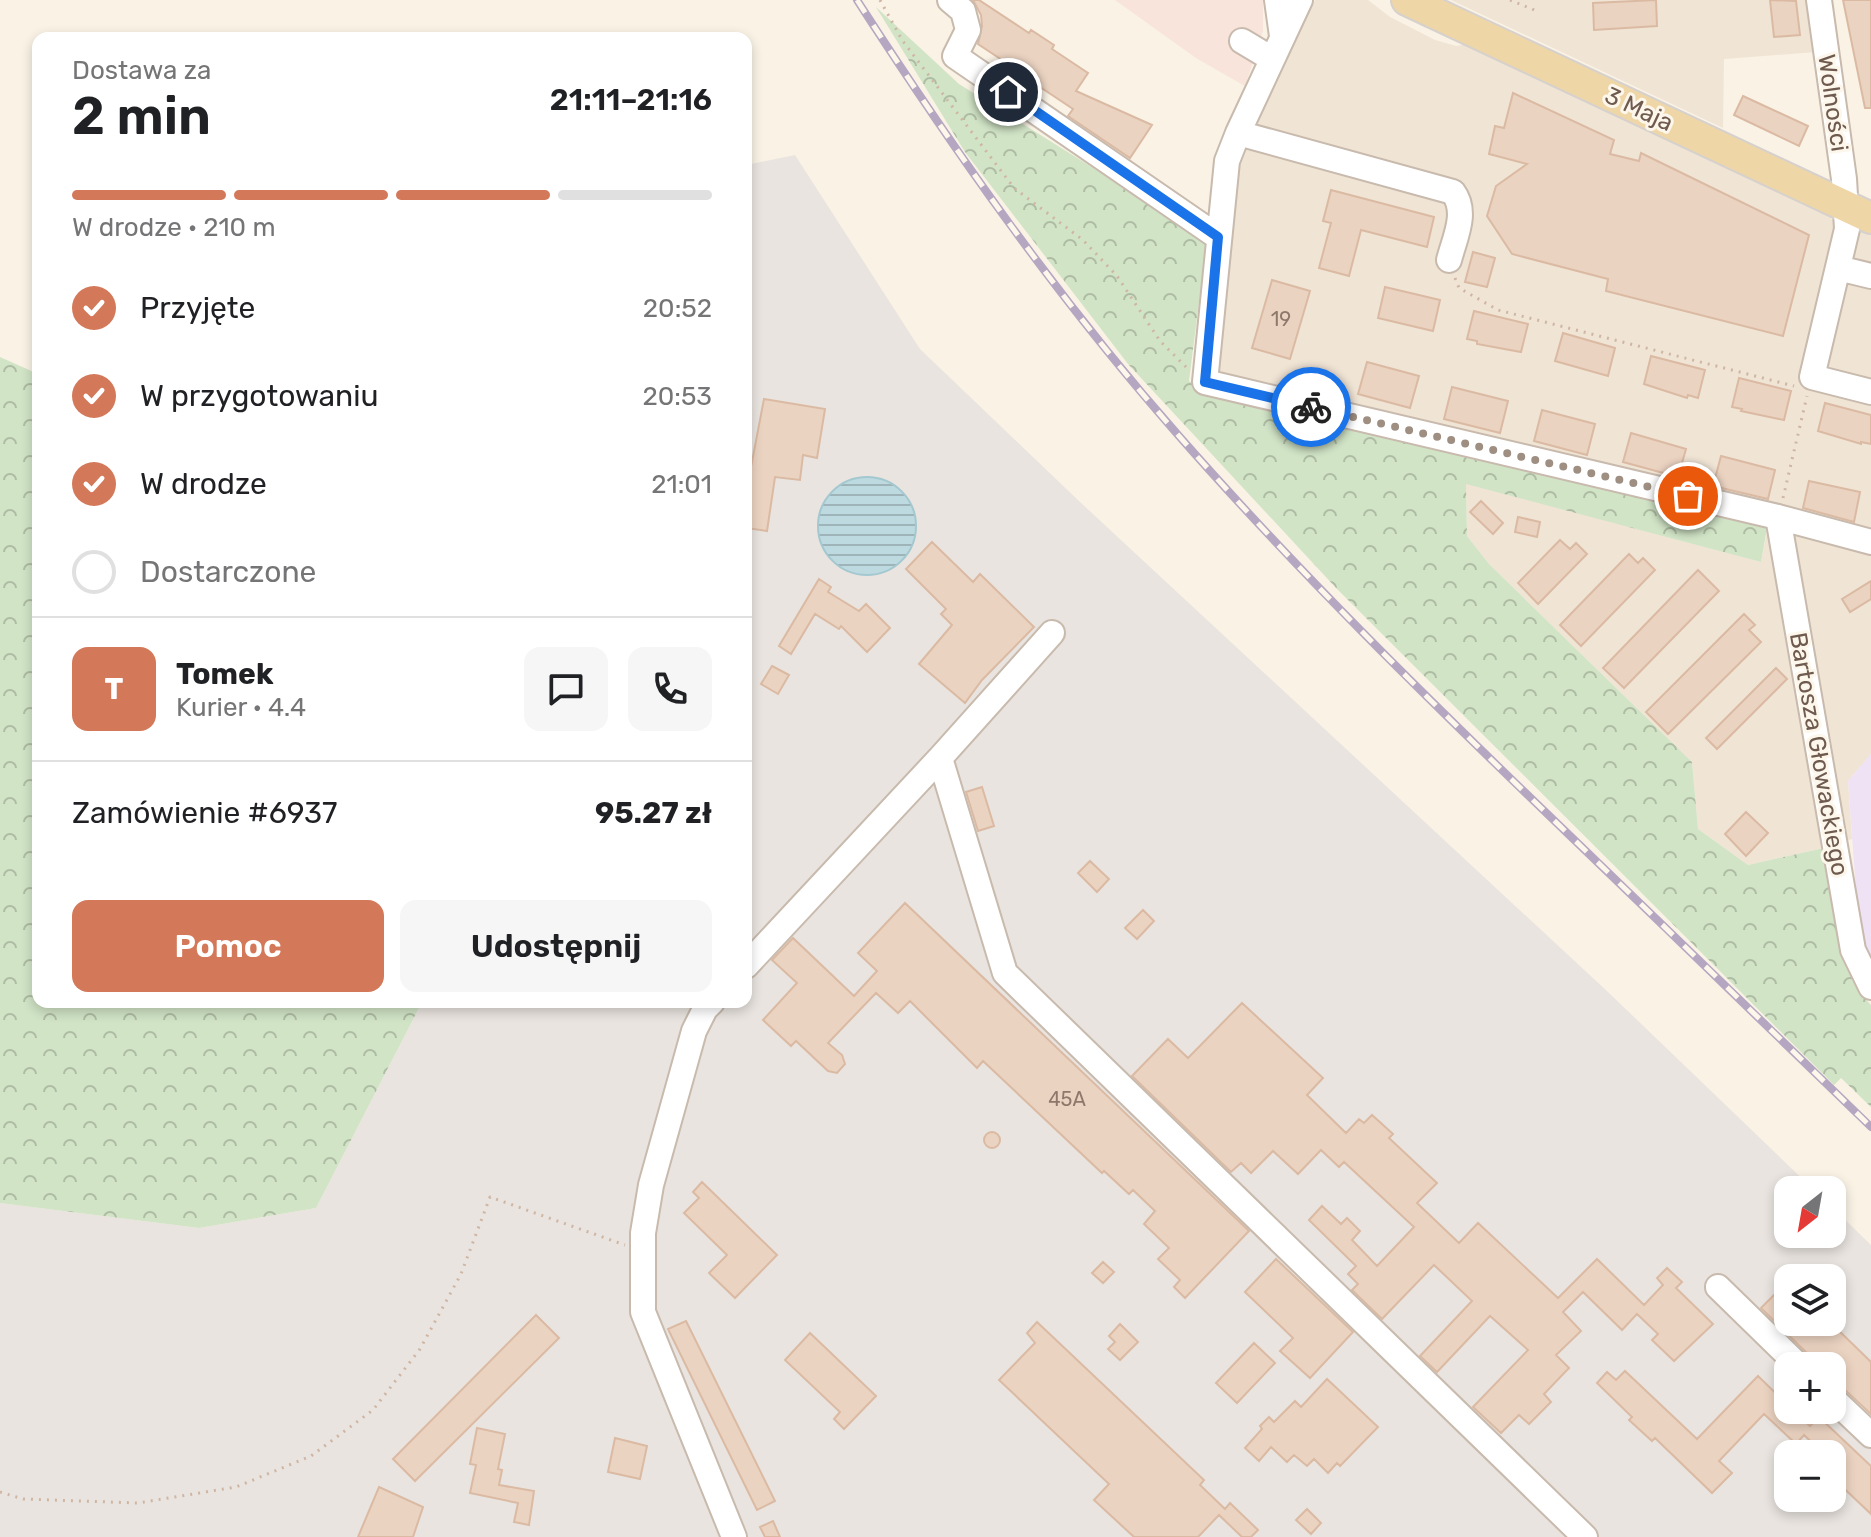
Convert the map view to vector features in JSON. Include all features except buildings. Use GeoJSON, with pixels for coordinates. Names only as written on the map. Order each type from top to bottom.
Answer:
{"type":"FeatureCollection","features":[{"type":"Feature","properties":{"kind":"main road","name":"3 Maja"},"geometry":{"type":"LineString","coordinates":[[1407,0],[1859,212]]}},
{"type":"Feature","properties":{"kind":"street"},"geometry":{"type":"LineString","coordinates":[[950,0],[963,11],[968,30],[955,56],[1218,237]]}},
{"type":"Feature","properties":{"kind":"street"},"geometry":{"type":"LineString","coordinates":[[1277,0],[1282,36]]}},
{"type":"Feature","properties":{"kind":"street"},"geometry":{"type":"LineString","coordinates":[[1300,0],[1227,161],[1205,382],[1778,517],[1871,542]]}},
{"type":"Feature","properties":{"kind":"street","name":"Wolności"},"geometry":{"type":"LineString","coordinates":[[1810,383],[1847,229],[1859,212],[1819,0]]}},
{"type":"Feature","properties":{"kind":"street"},"geometry":{"type":"LineString","coordinates":[[1242,41],[1272,59]]}},
{"type":"Feature","properties":{"kind":"street"},"geometry":{"type":"LineString","coordinates":[[1238,133],[1453,192],[1460,201],[1462,211],[1449,260]]}},
{"type":"Feature","properties":{"kind":"street"},"geometry":{"type":"LineString","coordinates":[[1838,268],[1871,276]]}},
{"type":"Feature","properties":{"kind":"street"},"geometry":{"type":"LineString","coordinates":[[1810,383],[1871,392]]}},
{"type":"Feature","properties":{"kind":"street","name":"Bartosza Głowackiego"},"geometry":{"type":"LineString","coordinates":[[1778,517],[1853,950],[1871,987]]}},
{"type":"Feature","properties":{"kind":"street"},"geometry":{"type":"LineString","coordinates":[[752,960],[1052,633]]}},
{"type":"Feature","properties":{"kind":"street"},"geometry":{"type":"LineString","coordinates":[[940,758],[1005,973],[1585,1537]]}},
{"type":"Feature","properties":{"kind":"street"},"geometry":{"type":"LineString","coordinates":[[706,1008],[694,1031],[651,1185],[643,1233],[643,1312],[734,1537]]}},
{"type":"Feature","properties":{"kind":"street"},"geometry":{"type":"LineString","coordinates":[[1718,1287],[1785,1352]]}},
{"type":"Feature","properties":{"kind":"street"},"geometry":{"type":"LineString","coordinates":[[1846,1411],[1871,1435]]}},
{"type":"Feature","properties":{"kind":"path"},"geometry":{"type":"LineString","coordinates":[[880,0],[902,40],[1014,188],[1083,240],[1117,276],[1160,341],[1205,382]]}},
{"type":"Feature","properties":{"kind":"path"},"geometry":{"type":"LineString","coordinates":[[1510,0],[1537,11]]}},
{"type":"Feature","properties":{"kind":"path"},"geometry":{"type":"LineString","coordinates":[[1449,260],[1459,288],[1498,310],[1810,383],[1778,517]]}},
{"type":"Feature","properties":{"kind":"path"},"geometry":{"type":"LineString","coordinates":[[0,1492],[23,1499],[138,1503],[236,1487],[311,1456],[373,1410],[420,1349],[461,1274],[490,1197],[644,1252]]}},
{"type":"Feature","properties":{"kind":"shaded area"},"geometry":{"type":"Polygon","coordinates":[[[1115,0],[1263,0],[1263,31],[1245,86],[1196,58],[1115,0]]]}},
{"type":"Feature","properties":{"kind":"shaded area"},"geometry":{"type":"Polygon","coordinates":[[[1315,0],[1368,0],[1390,17],[1435,40],[1456,46],[1474,43],[1824,208],[1831,219],[1871,234],[1871,754],[1848,781],[1852,839],[1748,865],[1698,829],[1692,762],[1489,564],[1467,536],[1466,483],[1761,562],[1772,507],[1217,375],[1242,140],[1315,0]]]}},
{"type":"Feature","properties":{"kind":"shaded area"},"geometry":{"type":"Polygon","coordinates":[[[1451,0],[1808,0],[1816,52],[1724,59],[1723,128],[1451,0]]]}},
{"type":"Feature","properties":{"kind":"shaded area"},"geometry":{"type":"Polygon","coordinates":[[[795,155],[920,349],[1080,502],[1608,992],[1799,1176],[1774,1176],[1774,1248],[1846,1248],[1846,1221],[1871,1245],[1871,1537],[0,1537],[0,1203],[199,1228],[316,1208],[419,1008],[752,1008],[752,164],[795,155]]]}},
{"type":"Feature","properties":{"kind":"shaded area"},"geometry":{"type":"Polygon","coordinates":[[[1871,754],[1871,966],[1860,945],[1848,781],[1871,754]]]}},
{"type":"Feature","properties":{"kind":"green space"},"geometry":{"type":"Polygon","coordinates":[[[876,7],[959,84],[1207,239],[1189,381],[1209,393],[1768,523],[1761,562],[1466,484],[1467,536],[1489,564],[1692,762],[1698,829],[1748,865],[1824,848],[1832,910],[1842,952],[1858,990],[1871,1005],[1871,1107],[1841,1078],[1834,1085],[1337,589],[1128,364],[965,152],[876,7]]]}},
{"type":"Feature","properties":{"kind":"green space"},"geometry":{"type":"Polygon","coordinates":[[[0,357],[32,371],[32,1008],[419,1008],[316,1208],[199,1228],[0,1203],[0,357]]]}},
{"type":"Feature","properties":{"kind":"water"},"geometry":{"type":"Polygon","coordinates":[[[867,477],[886,481],[901,492],[912,507],[916,526],[912,545],[901,560],[886,571],[867,575],[848,571],[833,560],[822,545],[818,526],[822,507],[833,492],[848,481],[867,477]]]}},
{"type":"Feature","properties":{"kind":"railway"},"geometry":{"type":"LineString","coordinates":[[857,0],[1010,224],[1092,332],[1179,436],[1319,588],[1415,685],[1871,1127]]}},
{"type":"Feature","properties":{"kind":"way so far"},"geometry":{"type":"LineString","coordinates":[[1311,407],[1688,496]]}},
{"type":"Feature","properties":{"kind":"route"},"geometry":{"type":"LineString","coordinates":[[1008,92],[1218,237],[1205,382],[1311,407]]}}]}
